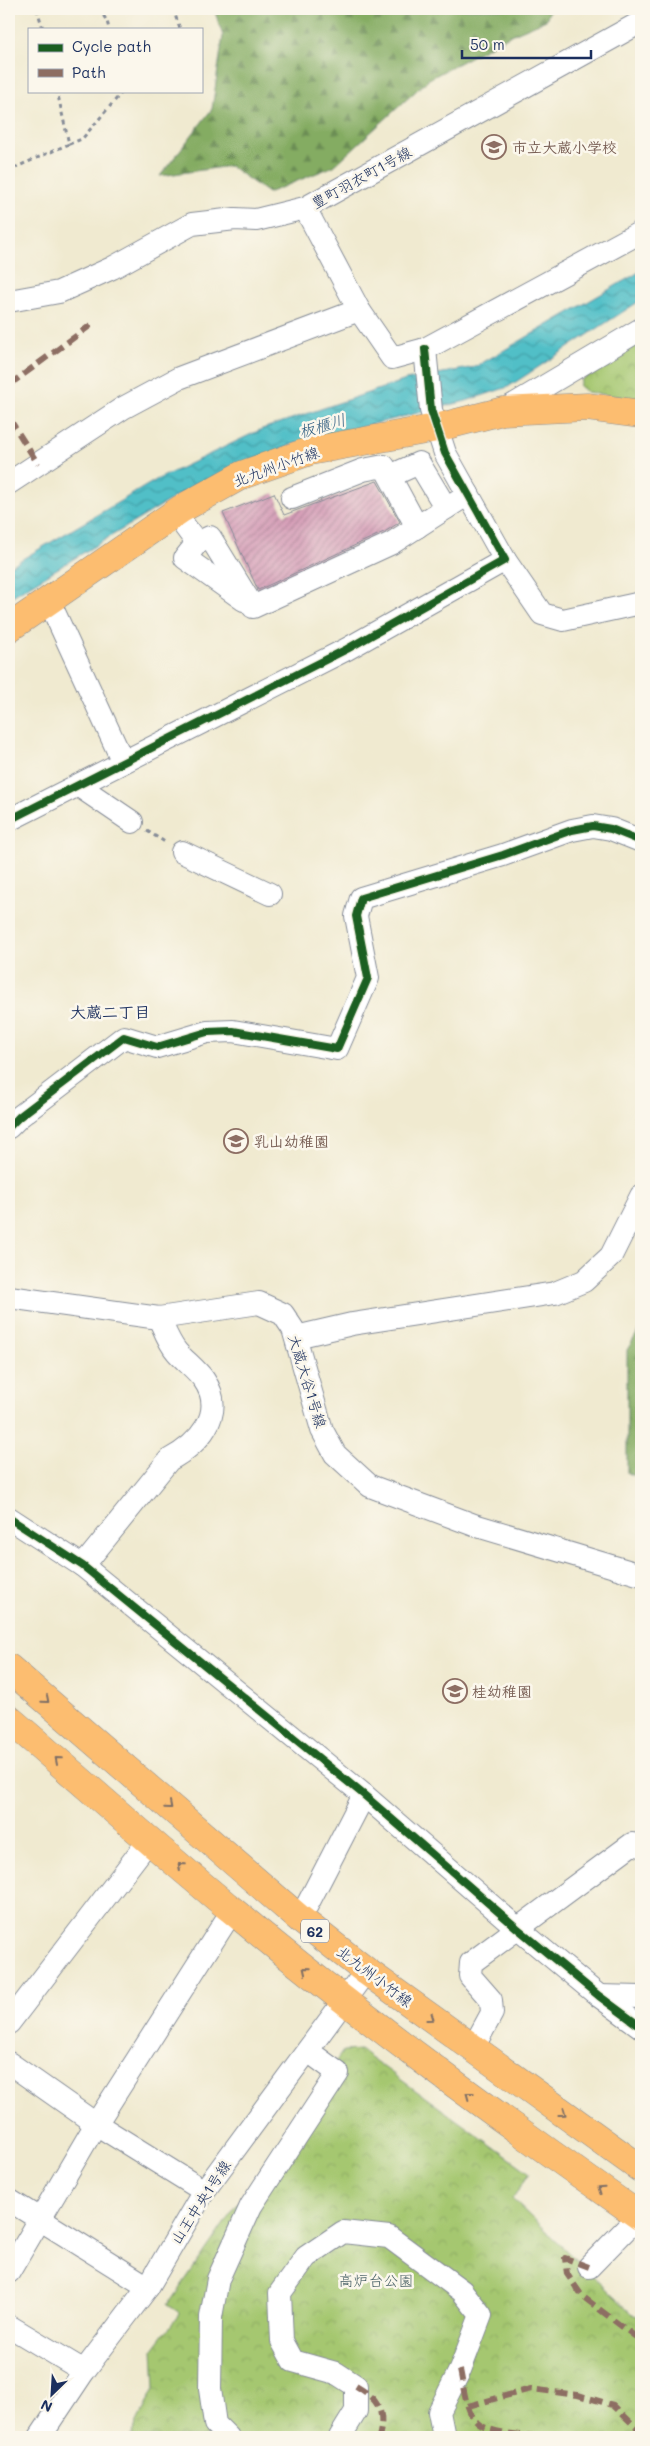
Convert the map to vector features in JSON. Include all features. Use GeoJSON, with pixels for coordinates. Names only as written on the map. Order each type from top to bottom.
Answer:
{"type":"FeatureCollection","features":[{"type":"Feature","properties":{"kind":"main road","name":"北九州小竹線"},"geometry":{"type":"LineString","coordinates":[[9,628],[175,513],[242,475],[310,451],[434,419],[503,411],[587,407],[641,414]]}},
{"type":"Feature","properties":{"kind":"main road","name":"北九州小竹線"},"geometry":{"type":"LineString","coordinates":[[9,1668],[300,1919],[366,1971],[641,2169]]}},
{"type":"Feature","properties":{"kind":"main road","name":"62"},"geometry":{"type":"LineString","coordinates":[[9,1719],[232,1911],[344,2000],[478,2102],[640,2217]]}},
{"type":"Feature","properties":{"kind":"street","name":"豊町羽衣町1号線"},"geometry":{"type":"LineString","coordinates":[[9,301],[59,292],[112,268],[192,224],[235,219],[256,220],[305,208],[641,22]]}},
{"type":"Feature","properties":{"kind":"street"},"geometry":{"type":"LineString","coordinates":[[305,208],[359,310],[392,358],[425,349],[641,232]]}},
{"type":"Feature","properties":{"kind":"street"},"geometry":{"type":"LineString","coordinates":[[9,483],[123,408],[179,378],[359,310]]}},
{"type":"Feature","properties":{"kind":"street"},"geometry":{"type":"LineString","coordinates":[[503,411],[641,329]]}},
{"type":"Feature","properties":{"kind":"street"},"geometry":{"type":"LineString","coordinates":[[425,349],[434,419],[445,453],[505,560],[542,614],[563,620],[641,603]]}},
{"type":"Feature","properties":{"kind":"street"},"geometry":{"type":"LineString","coordinates":[[390,476],[420,463],[446,508]]}},
{"type":"Feature","properties":{"kind":"street"},"geometry":{"type":"LineString","coordinates":[[292,498],[363,470],[384,466],[417,527]]}},
{"type":"Feature","properties":{"kind":"street"},"geometry":{"type":"LineString","coordinates":[[175,513],[197,543],[210,537],[253,607],[392,543],[468,494]]}},
{"type":"Feature","properties":{"kind":"street"},"geometry":{"type":"LineString","coordinates":[[9,820],[347,649],[505,560]]}},
{"type":"Feature","properties":{"kind":"street"},"geometry":{"type":"LineString","coordinates":[[49,601],[123,762]]}},
{"type":"Feature","properties":{"kind":"street"},"geometry":{"type":"LineString","coordinates":[[79,786],[132,822]]}},
{"type":"Feature","properties":{"kind":"street"},"geometry":{"type":"LineString","coordinates":[[9,1127],[19,1117],[124,1037],[158,1047],[207,1032],[233,1032],[337,1049],[368,978],[356,916],[361,898],[503,855],[572,830],[593,826],[611,829],[641,841]]}},
{"type":"Feature","properties":{"kind":"street"},"geometry":{"type":"LineString","coordinates":[[182,852],[270,894]]}},
{"type":"Feature","properties":{"kind":"street"},"geometry":{"type":"LineString","coordinates":[[296,1337],[352,1324],[555,1293],[584,1281],[611,1256],[641,1196]]}},
{"type":"Feature","properties":{"kind":"street","name":"大蔵大谷1号線"},"geometry":{"type":"LineString","coordinates":[[9,1297],[159,1318],[259,1303],[283,1314],[296,1337],[322,1430],[335,1454],[370,1486],[474,1525],[641,1575]]}},
{"type":"Feature","properties":{"kind":"street"},"geometry":{"type":"LineString","coordinates":[[84,1566],[169,1460],[186,1451],[204,1433],[212,1415],[212,1394],[204,1379],[176,1351],[159,1318]]}},
{"type":"Feature","properties":{"kind":"street"},"geometry":{"type":"LineString","coordinates":[[9,1518],[84,1566],[364,1795],[517,1928],[599,1996],[641,2027]]}},
{"type":"Feature","properties":{"kind":"street"},"geometry":{"type":"LineString","coordinates":[[300,1919],[364,1795]]}},
{"type":"Feature","properties":{"kind":"street"},"geometry":{"type":"LineString","coordinates":[[9,2023],[150,1839]]}},
{"type":"Feature","properties":{"kind":"street"},"geometry":{"type":"LineString","coordinates":[[472,2048],[492,2013],[491,2000],[470,1976],[471,1963],[632,1844],[641,1846]]}},
{"type":"Feature","properties":{"kind":"street"},"geometry":{"type":"LineString","coordinates":[[9,2272],[96,2124],[232,1911]]}},
{"type":"Feature","properties":{"kind":"street","name":"山王中央1号線"},"geometry":{"type":"LineString","coordinates":[[40,2437],[84,2371],[148,2287],[204,2191],[366,1971]]}},
{"type":"Feature","properties":{"kind":"street"},"geometry":{"type":"LineString","coordinates":[[599,1996],[641,1997]]}},
{"type":"Feature","properties":{"kind":"street"},"geometry":{"type":"LineString","coordinates":[[228,2437],[216,2424],[210,2389],[211,2317],[218,2279],[251,2206],[338,2073],[308,2051]]}},
{"type":"Feature","properties":{"kind":"street"},"geometry":{"type":"LineString","coordinates":[[9,2063],[96,2124],[204,2191]]}},
{"type":"Feature","properties":{"kind":"street"},"geometry":{"type":"LineString","coordinates":[[9,2200],[148,2287]]}},
{"type":"Feature","properties":{"kind":"street"},"geometry":{"type":"LineString","coordinates":[[590,2267],[640,2217]]}},
{"type":"Feature","properties":{"kind":"street"},"geometry":{"type":"LineString","coordinates":[[340,2437],[356,2411],[356,2386],[336,2372],[293,2361],[282,2341],[280,2293],[306,2257],[343,2232],[389,2236],[462,2291],[481,2315],[460,2370],[439,2412],[444,2437]]}},
{"type":"Feature","properties":{"kind":"street"},"geometry":{"type":"LineString","coordinates":[[9,2326],[84,2371]]}},
{"type":"Feature","properties":{"kind":"path"},"geometry":{"type":"LineString","coordinates":[[37,9],[43,28]]}},
{"type":"Feature","properties":{"kind":"path"},"geometry":{"type":"LineString","coordinates":[[99,9],[107,21],[109,28]]}},
{"type":"Feature","properties":{"kind":"path"},"geometry":{"type":"LineString","coordinates":[[173,9],[180,28]]}},
{"type":"Feature","properties":{"kind":"path"},"geometry":{"type":"LineString","coordinates":[[57,92],[69,144]]}},
{"type":"Feature","properties":{"kind":"path"},"geometry":{"type":"LineString","coordinates":[[9,174],[14,168],[82,139],[122,92]]}},
{"type":"Feature","properties":{"kind":"path"},"geometry":{"type":"LineString","coordinates":[[9,143],[11,145],[14,168]]}},
{"type":"Feature","properties":{"kind":"path"},"geometry":{"type":"LineString","coordinates":[[132,822],[182,852]]}},
{"type":"Feature","properties":{"kind":"green space"},"geometry":{"type":"Polygon","coordinates":[[[214,9],[550,9],[546,20],[511,35],[429,79],[334,166],[268,193],[230,166],[160,176],[212,109],[223,36],[214,9]]]}},
{"type":"Feature","properties":{"kind":"green space"},"geometry":{"type":"Polygon","coordinates":[[[641,342],[641,400],[587,392],[579,386],[581,380],[641,342]]]}},
{"type":"Feature","properties":{"kind":"green space"},"geometry":{"type":"Polygon","coordinates":[[[641,1327],[641,1478],[627,1473],[627,1350],[641,1327]]]}},
{"type":"Feature","properties":{"kind":"green space","name":"高炉台公園"},"geometry":{"type":"Polygon","coordinates":[[[360,2050],[530,2173],[512,2199],[634,2315],[641,2317],[641,2437],[130,2437],[155,2387],[153,2349],[180,2313],[168,2305],[343,2051],[360,2050]]]}},
{"type":"Feature","properties":{"kind":"water","name":"板櫃川"},"geometry":{"type":"Polygon","coordinates":[[[641,271],[641,300],[508,387],[466,401],[294,444],[195,485],[9,598],[9,567],[156,480],[262,429],[406,380],[475,367],[641,271]]]}},
{"type":"Feature","properties":{"kind":"building"},"geometry":{"type":"Polygon","coordinates":[[[377,481],[400,522],[386,531],[258,590],[223,513],[274,493],[284,515],[377,481]]]}},
{"type":"Feature","properties":{"kind":"marked path"},"geometry":{"type":"LineString","coordinates":[[9,385],[91,325]]}},
{"type":"Feature","properties":{"kind":"marked path"},"geometry":{"type":"LineString","coordinates":[[9,418],[38,464]]}},
{"type":"Feature","properties":{"kind":"marked path"},"geometry":{"type":"LineString","coordinates":[[589,2267],[565,2258],[567,2274],[582,2296],[641,2341]]}},
{"type":"Feature","properties":{"kind":"marked path"},"geometry":{"type":"LineString","coordinates":[[460,2370],[468,2407],[479,2424],[498,2432],[511,2434],[574,2437]]}},
{"type":"Feature","properties":{"kind":"marked path"},"geometry":{"type":"LineString","coordinates":[[356,2386],[375,2401],[381,2413],[379,2437]]}},
{"type":"Feature","properties":{"kind":"marked path"},"geometry":{"type":"LineString","coordinates":[[468,2406],[531,2389],[578,2395],[613,2405],[641,2432]]}},
{"type":"Feature","properties":{"kind":"cycle path"},"geometry":{"type":"LineString","coordinates":[[9,820],[347,649],[505,560],[445,453],[431,410],[425,349]]}},
{"type":"Feature","properties":{"kind":"cycle path"},"geometry":{"type":"LineString","coordinates":[[9,1127],[19,1117],[124,1037],[157,1047],[207,1032],[233,1031],[337,1049],[368,978],[356,916],[361,898],[503,855],[572,830],[593,826],[611,829],[641,841]]}},
{"type":"Feature","properties":{"kind":"cycle path"},"geometry":{"type":"LineString","coordinates":[[9,1518],[83,1566],[364,1795],[517,1928],[599,1996],[641,2027]]}},
{"type":"Feature","properties":{"kind":"place","name":"市立大蔵小学校"},"geometry":{"type":"Point","coordinates":[494,147]}},
{"type":"Feature","properties":{"kind":"place","name":"乳山幼稚園"},"geometry":{"type":"Point","coordinates":[236,1141]}},
{"type":"Feature","properties":{"kind":"place","name":"桂幼稚園"},"geometry":{"type":"Point","coordinates":[455,1691]}},
{"type":"Feature","properties":{"kind":"district","name":"大蔵二丁目"},"geometry":{"type":"Point","coordinates":[110,1011]}}]}
